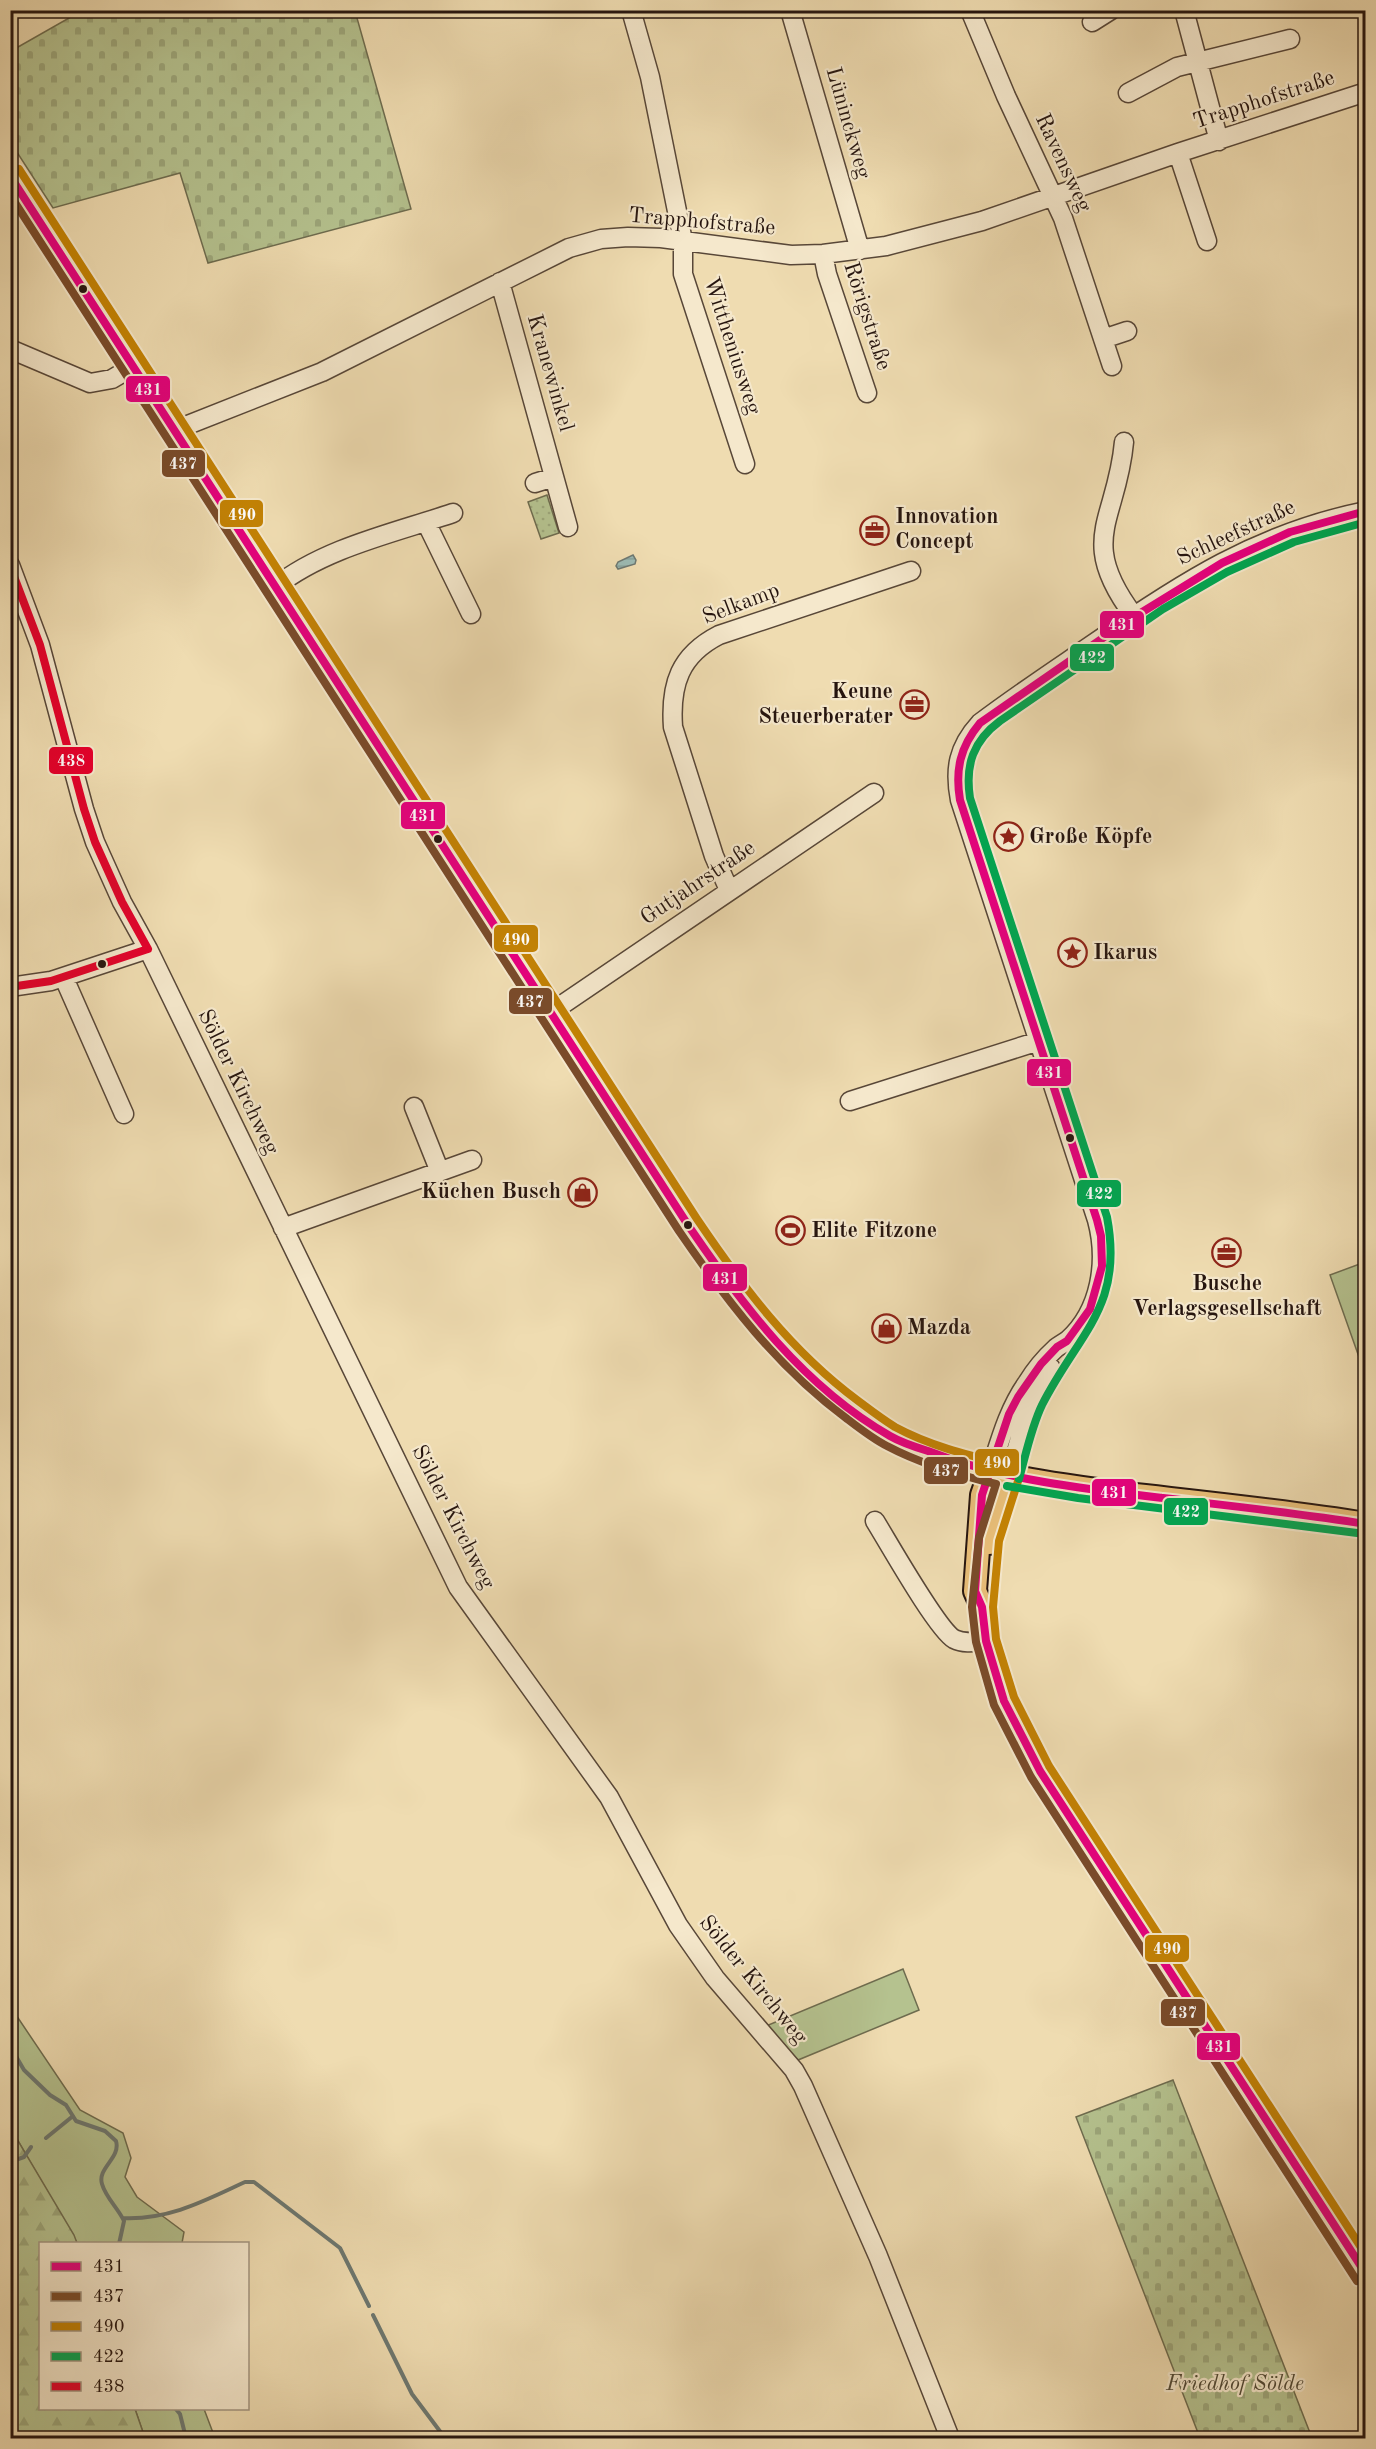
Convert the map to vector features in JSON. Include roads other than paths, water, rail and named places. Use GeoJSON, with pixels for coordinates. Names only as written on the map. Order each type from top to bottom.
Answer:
{"type":"FeatureCollection","features":[{"type":"Feature","properties":{"kind":"main road"},"geometry":{"type":"LineString","coordinates":[[10,175],[715,1266],[758,1324],[796,1365],[829,1393],[891,1437],[944,1459],[999,1474],[1079,1488],[1365,1524]]}},
{"type":"Feature","properties":{"kind":"main road"},"geometry":{"type":"LineString","coordinates":[[999,1474],[982,1495],[975,1591],[981,1607],[986,1641],[1004,1701],[1040,1771],[1260,2108],[1365,2275]]}},
{"type":"Feature","properties":{"kind":"street","name":"Wittheniusweg"},"geometry":{"type":"LineString","coordinates":[[631,10],[650,77],[683,241],[683,274],[745,464]]}},
{"type":"Feature","properties":{"kind":"street","name":"Lüninckweg"},"geometry":{"type":"LineString","coordinates":[[790,10],[860,250]]}},
{"type":"Feature","properties":{"kind":"street","name":"Ravensweg"},"geometry":{"type":"LineString","coordinates":[[970,10],[987,54],[1063,218],[1112,366]]}},
{"type":"Feature","properties":{"kind":"street"},"geometry":{"type":"LineString","coordinates":[[1092,22],[1111,10]]}},
{"type":"Feature","properties":{"kind":"street"},"geometry":{"type":"LineString","coordinates":[[1184,10],[1196,62],[1219,141]]}},
{"type":"Feature","properties":{"kind":"street"},"geometry":{"type":"LineString","coordinates":[[1128,93],[1177,67],[1290,39]]}},
{"type":"Feature","properties":{"kind":"street","name":"Trapphofstraße"},"geometry":{"type":"LineString","coordinates":[[176,430],[322,372],[569,248],[601,239],[628,237],[683,241],[791,255],[860,250],[949,231],[1365,92]]}},
{"type":"Feature","properties":{"kind":"street","name":"Trapphofstraße"},"geometry":{"type":"LineString","coordinates":[[1178,153],[1207,241]]}},
{"type":"Feature","properties":{"kind":"street","name":"Rörigstraße"},"geometry":{"type":"LineString","coordinates":[[823,254],[827,274],[867,393]]}},
{"type":"Feature","properties":{"kind":"street","name":"Kranewinkel"},"geometry":{"type":"LineString","coordinates":[[500,282],[568,527]]}},
{"type":"Feature","properties":{"kind":"street"},"geometry":{"type":"LineString","coordinates":[[1103,339],[1127,331]]}},
{"type":"Feature","properties":{"kind":"street"},"geometry":{"type":"LineString","coordinates":[[10,349],[90,383],[112,379],[134,366]]}},
{"type":"Feature","properties":{"kind":"street"},"geometry":{"type":"LineString","coordinates":[[1124,442],[1102,539],[1103,557],[1113,585],[1134,615]]}},
{"type":"Feature","properties":{"kind":"street"},"geometry":{"type":"LineString","coordinates":[[535,483],[554,477]]}},
{"type":"Feature","properties":{"kind":"street","name":"Schleefstraße"},"geometry":{"type":"LineString","coordinates":[[999,1474],[1009,1414],[1041,1364],[1057,1347],[1067,1341],[1081,1324],[1096,1295],[1103,1251],[1097,1220],[960,800],[956,776],[959,756],[971,733],[981,723],[1134,615],[1192,578],[1248,549],[1309,525],[1365,511]]}},
{"type":"Feature","properties":{"kind":"street"},"geometry":{"type":"LineString","coordinates":[[275,587],[291,574],[322,558],[453,513]]}},
{"type":"Feature","properties":{"kind":"street"},"geometry":{"type":"LineString","coordinates":[[426,522],[471,614]]}},
{"type":"Feature","properties":{"kind":"street","name":"Sölder Kirchweg"},"geometry":{"type":"LineString","coordinates":[[10,565],[40,645],[95,842],[118,894],[148,949],[458,1587],[609,1797],[678,1925],[715,1978],[794,2070],[878,2256],[950,2439]]}},
{"type":"Feature","properties":{"kind":"street","name":"Selkamp"},"geometry":{"type":"LineString","coordinates":[[729,891],[714,856],[673,727],[674,690],[681,668],[693,652],[719,635],[911,570]]}},
{"type":"Feature","properties":{"kind":"street","name":"Gutjahrstraße"},"geometry":{"type":"LineString","coordinates":[[550,1013],[874,793]]}},
{"type":"Feature","properties":{"kind":"street"},"geometry":{"type":"LineString","coordinates":[[10,987],[64,978],[148,949]]}},
{"type":"Feature","properties":{"kind":"street"},"geometry":{"type":"LineString","coordinates":[[64,978],[124,1114]]}},
{"type":"Feature","properties":{"kind":"street"},"geometry":{"type":"LineString","coordinates":[[850,1101],[1039,1041]]}},
{"type":"Feature","properties":{"kind":"street"},"geometry":{"type":"LineString","coordinates":[[414,1107],[440,1172]]}},
{"type":"Feature","properties":{"kind":"street"},"geometry":{"type":"LineString","coordinates":[[283,1228],[472,1160]]}},
{"type":"Feature","properties":{"kind":"street"},"geometry":{"type":"LineString","coordinates":[[875,1521],[937,1620],[952,1638],[964,1642],[986,1641]]}},
{"type":"Feature","properties":{"kind":"water"},"geometry":{"type":"Polygon","coordinates":[[[633,555],[636,560],[635,564],[618,569],[616,566],[618,562],[633,555]]]}},
{"type":"Feature","properties":{"kind":"waterway"},"geometry":{"type":"LineString","coordinates":[[10,2046],[24,2070],[50,2095],[66,2105],[76,2121],[105,2131],[116,2141],[115,2153],[101,2178],[106,2194],[124,2221],[119,2242]]}},
{"type":"Feature","properties":{"kind":"waterway"},"geometry":{"type":"LineString","coordinates":[[46,2138],[73,2116]]}},
{"type":"Feature","properties":{"kind":"waterway"},"geometry":{"type":"LineString","coordinates":[[10,2162],[24,2157],[31,2147]]}},
{"type":"Feature","properties":{"kind":"waterway"},"geometry":{"type":"LineString","coordinates":[[123,2218],[156,2216],[186,2208],[245,2182],[254,2182],[340,2248],[369,2306]]}},
{"type":"Feature","properties":{"kind":"waterway"},"geometry":{"type":"LineString","coordinates":[[373,2315],[412,2394],[445,2438]]}},
{"type":"Feature","properties":{"kind":"waterway"},"geometry":{"type":"LineString","coordinates":[[177,2410],[180,2414],[186,2438]]}},
{"type":"Feature","properties":{"kind":"place","name":"Innovation Concept"},"geometry":{"type":"Point","coordinates":[874,530]}},
{"type":"Feature","properties":{"kind":"place","name":"Keune Steuerberater"},"geometry":{"type":"Point","coordinates":[914,705]}},
{"type":"Feature","properties":{"kind":"place","name":"Große Köpfe"},"geometry":{"type":"Point","coordinates":[1008,837]}},
{"type":"Feature","properties":{"kind":"place","name":"Ikarus"},"geometry":{"type":"Point","coordinates":[1072,953]}},
{"type":"Feature","properties":{"kind":"place","name":"Küchen Busch"},"geometry":{"type":"Point","coordinates":[582,1192]}},
{"type":"Feature","properties":{"kind":"place","name":"Elite Fitzone"},"geometry":{"type":"Point","coordinates":[790,1231]}},
{"type":"Feature","properties":{"kind":"place","name":"Busche Verlagsgesellschaft"},"geometry":{"type":"Point","coordinates":[1227,1252]}},
{"type":"Feature","properties":{"kind":"place","name":"Mazda"},"geometry":{"type":"Point","coordinates":[886,1328]}},
{"type":"Feature","properties":{"kind":"park label","name":"Friedhof Sölde"},"geometry":{"type":"Point","coordinates":[1235,2384]}}]}
